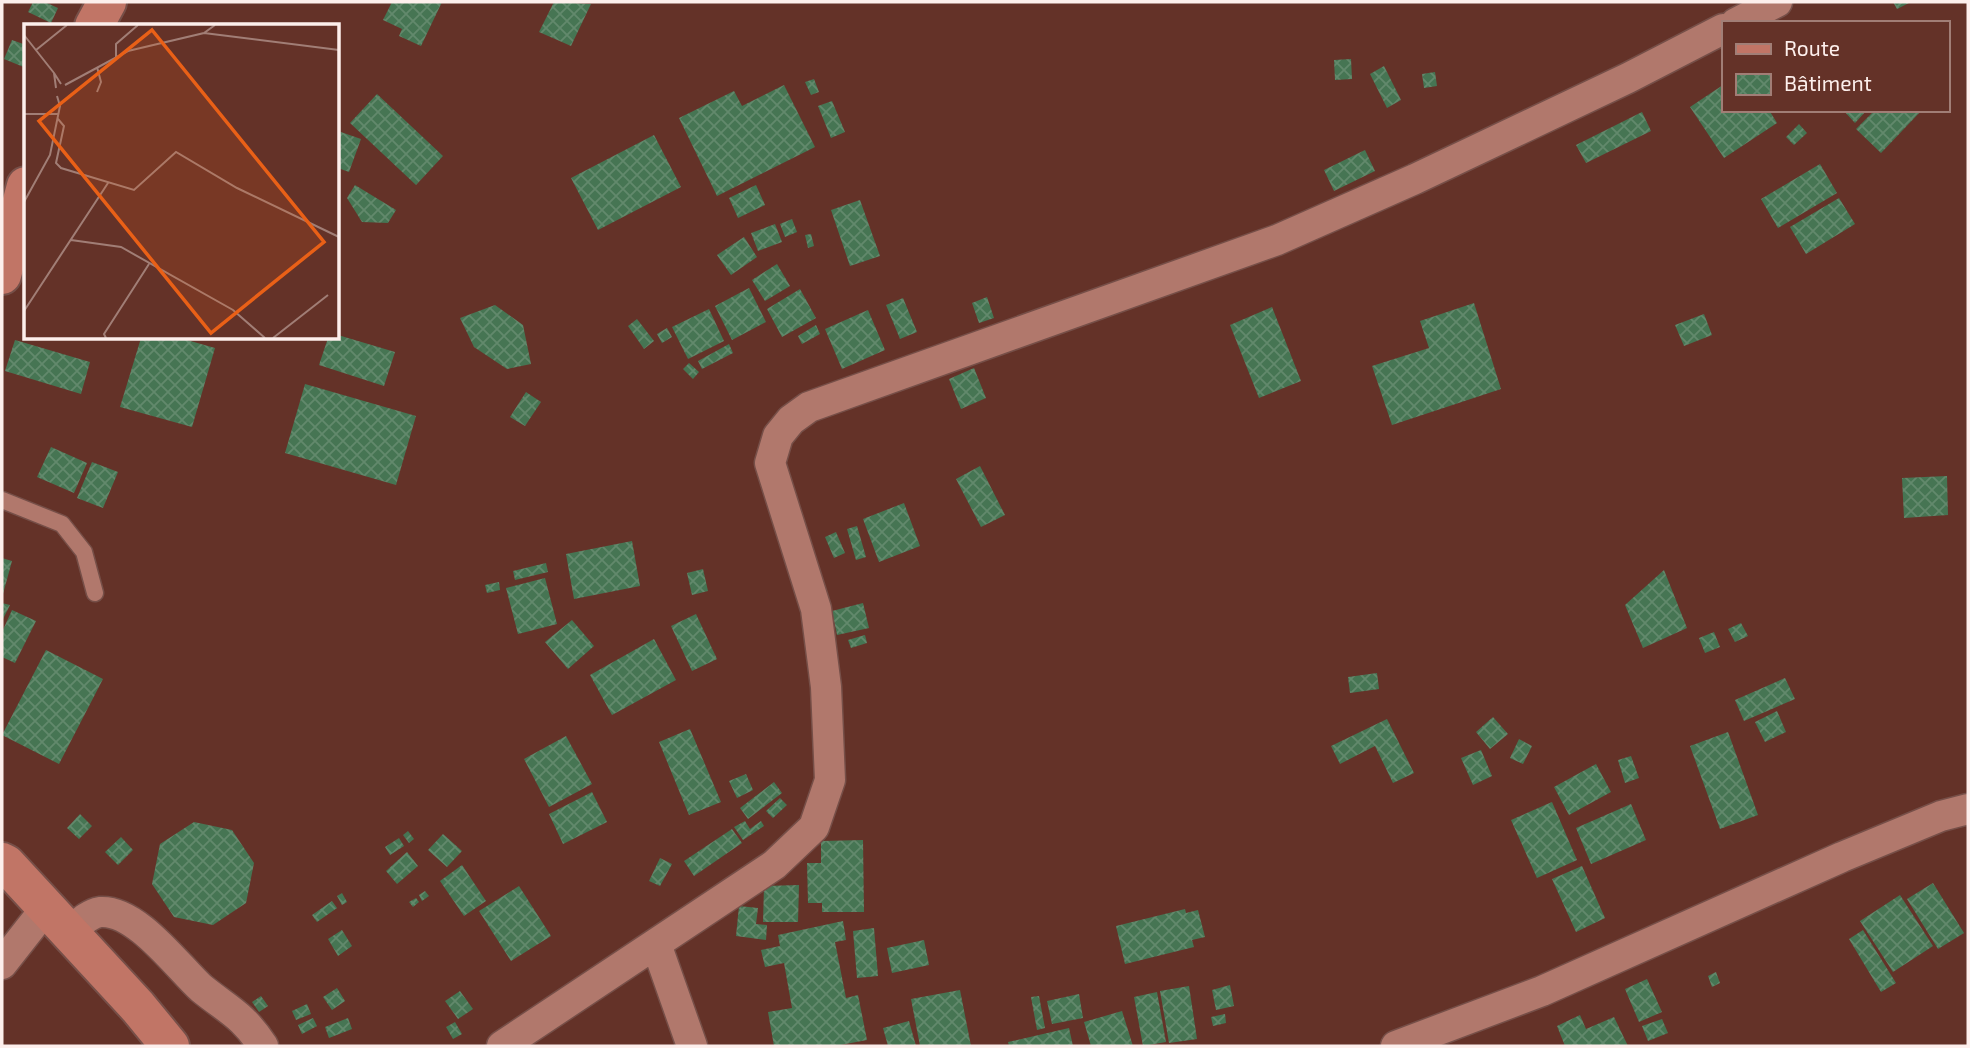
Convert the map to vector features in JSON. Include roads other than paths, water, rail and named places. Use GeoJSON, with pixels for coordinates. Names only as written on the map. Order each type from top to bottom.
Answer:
{"type":"FeatureCollection","features":[{"type":"Feature","properties":{"kind":"street"},"geometry":{"type":"LineString","coordinates":[[95,24],[107,2]]}},
{"type":"Feature","properties":{"kind":"street"},"geometry":{"type":"LineString","coordinates":[[1740,21],[1777,2]]}},
{"type":"Feature","properties":{"kind":"street"},"geometry":{"type":"LineString","coordinates":[[502,1046],[774,866],[814,827],[830,780],[826,687],[816,609],[770,463],[778,436],[791,420],[809,407],[1277,240],[1415,179],[1628,78],[1722,30]]}},
{"type":"Feature","properties":{"kind":"street"},"geometry":{"type":"LineString","coordinates":[[2,275],[24,193]]}},
{"type":"Feature","properties":{"kind":"street"},"geometry":{"type":"LineString","coordinates":[[1396,1046],[1542,991],[1842,858],[1941,816],[1968,809]]}},
{"type":"Feature","properties":{"kind":"street"},"geometry":{"type":"LineString","coordinates":[[3,858],[170,1046]]}},
{"type":"Feature","properties":{"kind":"street"},"geometry":{"type":"LineString","coordinates":[[2,964],[57,920],[101,912],[124,918],[152,939],[201,988],[250,1026],[263,1046]]}},
{"type":"Feature","properties":{"kind":"street"},"geometry":{"type":"LineString","coordinates":[[656,944],[692,1046]]}},
{"type":"Feature","properties":{"kind":"lane"},"geometry":{"type":"LineString","coordinates":[[2,500],[62,524],[84,552],[95,593]]}}]}
